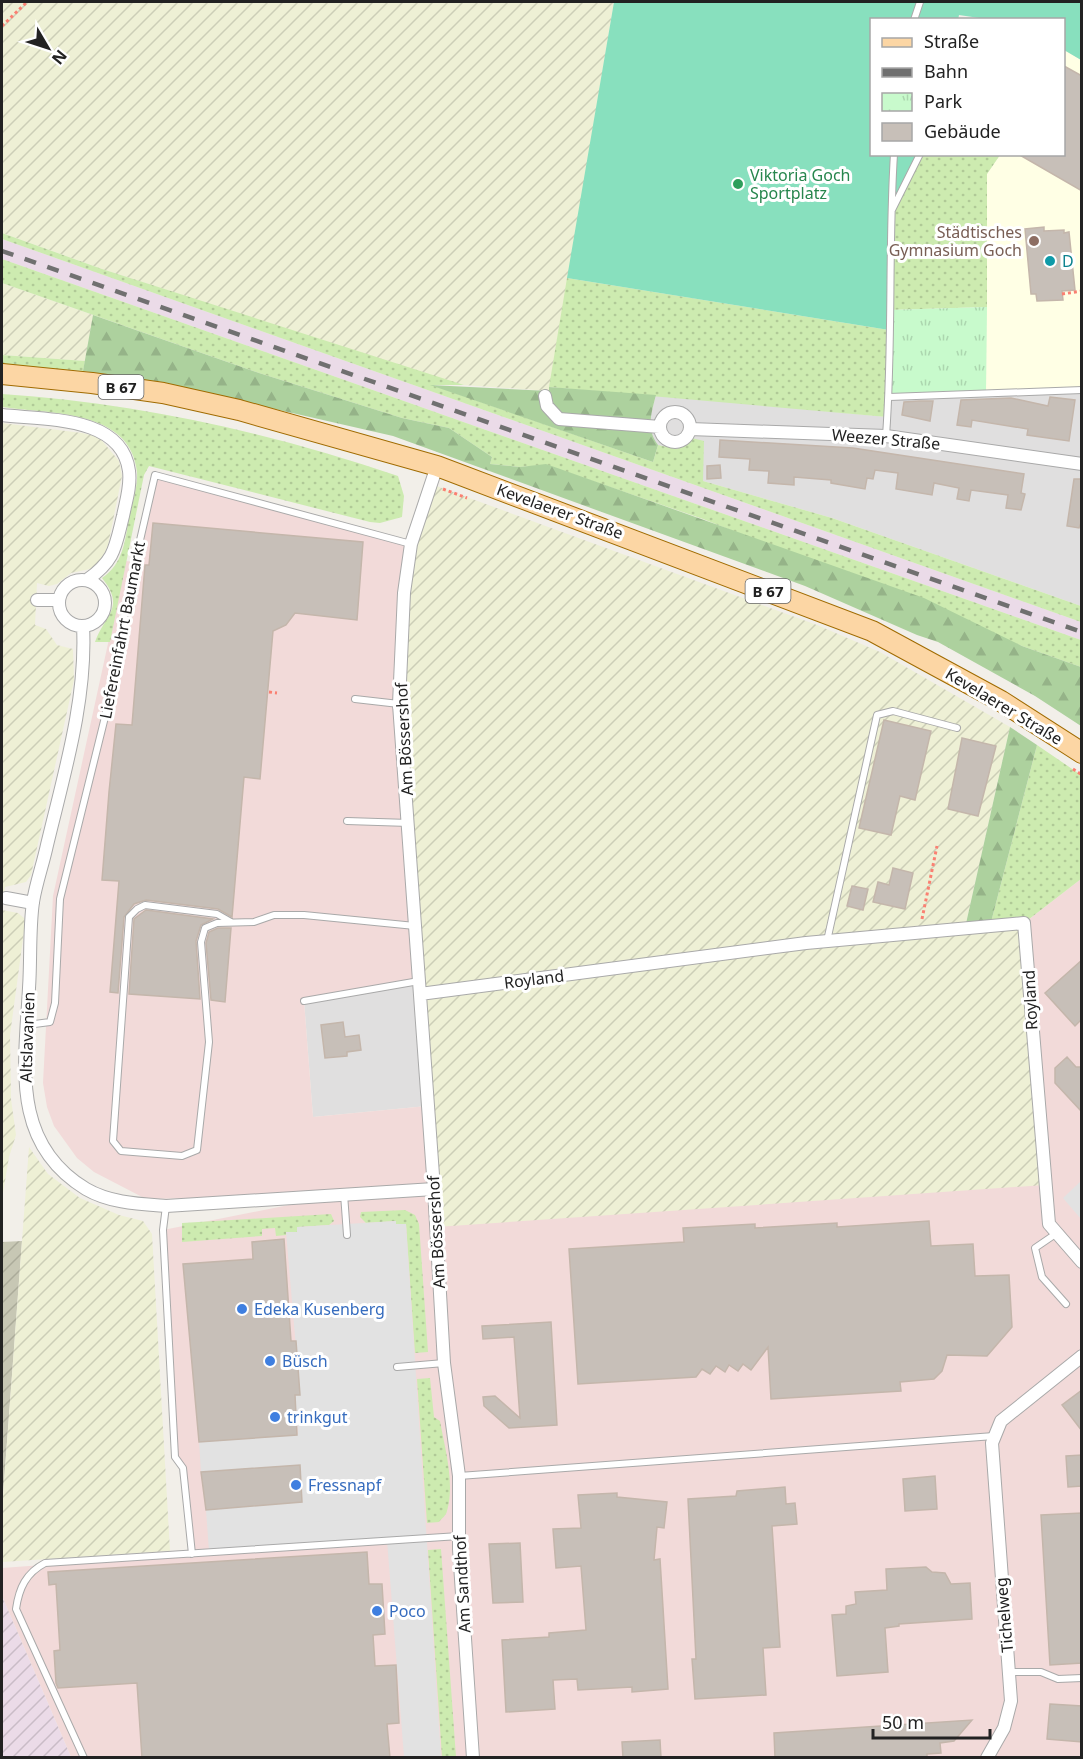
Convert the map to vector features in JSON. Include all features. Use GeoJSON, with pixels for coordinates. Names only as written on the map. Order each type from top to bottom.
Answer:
{"type":"FeatureCollection","features":[{"type":"Feature","properties":{"kind":"main road","name":"Kevelaerer Straße"},"geometry":{"type":"LineString","coordinates":[[2,374],[163,393],[239,410],[434,475],[872,631],[1001,701],[1082,753]]}},
{"type":"Feature","properties":{"kind":"street","name":"Weezer Straße"},"geometry":{"type":"LineString","coordinates":[[545,396],[547,406],[559,419],[660,427],[666,438],[674,442],[686,437],[690,429],[886,436],[1082,464]]}},
{"type":"Feature","properties":{"kind":"street"},"geometry":{"type":"LineString","coordinates":[[660,427],[664,417],[679,412],[688,418],[690,429]]}},
{"type":"Feature","properties":{"kind":"street"},"geometry":{"type":"LineString","coordinates":[[2,415],[88,426],[109,437],[128,462],[130,483],[114,552],[105,567],[87,580],[74,581],[64,588],[58,600],[61,613],[70,623],[83,626],[96,622],[103,611],[104,598],[98,587],[87,580]]}},
{"type":"Feature","properties":{"kind":"street","name":"Am Bössershof"},"geometry":{"type":"LineString","coordinates":[[434,475],[411,544],[404,593],[399,704],[434,1189],[444,1363],[450,1412]]}},
{"type":"Feature","properties":{"kind":"street"},"geometry":{"type":"LineString","coordinates":[[37,600],[58,600]]}},
{"type":"Feature","properties":{"kind":"street","name":"Altslavanien"},"geometry":{"type":"LineString","coordinates":[[83,626],[85,657],[80,697],[33,903],[24,1074],[28,1113],[41,1142],[60,1166],[87,1189],[123,1202],[166,1206],[434,1189]]}},
{"type":"Feature","properties":{"kind":"street"},"geometry":{"type":"LineString","coordinates":[[6,898],[33,903]]}},
{"type":"Feature","properties":{"kind":"street","name":"Royland"},"geometry":{"type":"LineString","coordinates":[[420,987],[919,932],[1024,923],[1049,1224],[1082,1262]]}},
{"type":"Feature","properties":{"kind":"street"},"geometry":{"type":"LineString","coordinates":[[995,1436],[1001,1421],[1018,1404],[1082,1356]]}},
{"type":"Feature","properties":{"kind":"street","name":"Am Sandthof"},"geometry":{"type":"LineString","coordinates":[[450,1412],[459,1476],[459,1536],[473,1758]]}},
{"type":"Feature","properties":{"kind":"street","name":"Tichelweg"},"geometry":{"type":"LineString","coordinates":[[987,1758],[1004,1728],[1011,1701],[992,1468],[992,1443],[995,1436]]}},
{"type":"Feature","properties":{"kind":"lane"},"geometry":{"type":"LineString","coordinates":[[915,18],[920,2]]}},
{"type":"Feature","properties":{"kind":"lane"},"geometry":{"type":"LineString","coordinates":[[886,436],[889,396],[890,213],[894,156]]}},
{"type":"Feature","properties":{"kind":"lane"},"geometry":{"type":"LineString","coordinates":[[890,213],[919,156]]}},
{"type":"Feature","properties":{"kind":"lane"},"geometry":{"type":"LineString","coordinates":[[889,396],[1082,390]]}},
{"type":"Feature","properties":{"kind":"lane","name":"Liefereinfahrt Baumarkt"},"geometry":{"type":"LineString","coordinates":[[27,1025],[50,1022],[55,1004],[60,899],[105,717],[154,475],[411,544]]}},
{"type":"Feature","properties":{"kind":"lane"},"geometry":{"type":"LineString","coordinates":[[355,699],[399,704]]}},
{"type":"Feature","properties":{"kind":"lane"},"geometry":{"type":"LineString","coordinates":[[826,942],[877,715],[893,711],[957,728]]}},
{"type":"Feature","properties":{"kind":"lane"},"geometry":{"type":"LineString","coordinates":[[347,821],[409,823]]}},
{"type":"Feature","properties":{"kind":"lane"},"geometry":{"type":"LineString","coordinates":[[231,922],[217,914],[145,905],[129,917],[113,1141],[121,1151],[182,1156],[197,1150],[209,1042],[201,942],[205,928],[231,922],[254,922],[274,915],[304,915],[415,926]]}},
{"type":"Feature","properties":{"kind":"lane"},"geometry":{"type":"LineString","coordinates":[[303,1001],[420,987]]}},
{"type":"Feature","properties":{"kind":"lane"},"geometry":{"type":"LineString","coordinates":[[344,1194],[347,1235]]}},
{"type":"Feature","properties":{"kind":"lane"},"geometry":{"type":"LineString","coordinates":[[166,1206],[163,1230],[175,1457],[183,1468],[192,1554]]}},
{"type":"Feature","properties":{"kind":"lane"},"geometry":{"type":"LineString","coordinates":[[1057,1233],[1035,1248],[1042,1276],[1066,1304]]}},
{"type":"Feature","properties":{"kind":"lane"},"geometry":{"type":"LineString","coordinates":[[397,1367],[444,1363]]}},
{"type":"Feature","properties":{"kind":"lane"},"geometry":{"type":"LineString","coordinates":[[459,1476],[995,1436]]}},
{"type":"Feature","properties":{"kind":"lane"},"geometry":{"type":"LineString","coordinates":[[84,1758],[16,1609],[18,1595],[29,1572],[45,1563],[459,1536]]}},
{"type":"Feature","properties":{"kind":"lane"},"geometry":{"type":"LineString","coordinates":[[1009,1672],[1041,1672],[1058,1679],[1082,1678]]}},
{"type":"Feature","properties":{"kind":"path"},"geometry":{"type":"LineString","coordinates":[[2,26],[27,2]]}},
{"type":"Feature","properties":{"kind":"path"},"geometry":{"type":"LineString","coordinates":[[1062,294],[1082,291]]}},
{"type":"Feature","properties":{"kind":"path"},"geometry":{"type":"LineString","coordinates":[[434,475],[474,500]]}},
{"type":"Feature","properties":{"kind":"path"},"geometry":{"type":"LineString","coordinates":[[269,692],[277,693]]}},
{"type":"Feature","properties":{"kind":"path"},"geometry":{"type":"LineString","coordinates":[[1064,763],[1082,775]]}},
{"type":"Feature","properties":{"kind":"path"},"geometry":{"type":"LineString","coordinates":[[919,932],[937,846]]}},
{"type":"Feature","properties":{"kind":"shaded area"},"geometry":{"type":"Polygon","coordinates":[[[2,2],[614,2],[549,391],[464,385],[432,376],[102,269],[2,233],[2,2]]]}},
{"type":"Feature","properties":{"kind":"shaded area","name":"Städtisches Gymnasium Goch"},"geometry":{"type":"Polygon","coordinates":[[[1065,51],[1081,60],[1081,390],[986,393],[987,174],[999,156],[1065,156],[1065,51]]]}},
{"type":"Feature","properties":{"kind":"shaded area"},"geometry":{"type":"Polygon","coordinates":[[[2,239],[1081,622],[1081,640],[2,259],[2,239]]]}},
{"type":"Feature","properties":{"kind":"shaded area"},"geometry":{"type":"Polygon","coordinates":[[[2,283],[93,315],[85,361],[2,355],[2,283]]]}},
{"type":"Feature","properties":{"kind":"shaded area"},"geometry":{"type":"Polygon","coordinates":[[[1081,390],[1081,606],[832,518],[703,481],[686,445],[677,449],[667,449],[658,445],[650,435],[650,418],[656,395],[887,417],[889,397],[1081,390]]]}},
{"type":"Feature","properties":{"kind":"shaded area"},"geometry":{"type":"Polygon","coordinates":[[[2,423],[99,437],[119,461],[122,476],[108,545],[102,559],[90,569],[71,573],[57,584],[49,586],[37,583],[35,625],[46,629],[57,645],[73,649],[74,680],[31,875],[26,882],[5,887],[2,910],[2,423]]]}},
{"type":"Feature","properties":{"kind":"shaded area"},"geometry":{"type":"Polygon","coordinates":[[[155,475],[411,544],[419,981],[304,1001],[313,1117],[427,1106],[1024,923],[1081,879],[1081,1757],[71,1757],[2,1596],[2,1568],[192,1554],[183,1468],[173,1456],[163,1230],[339,1195],[146,1199],[94,1172],[77,1158],[54,1126],[47,1107],[43,1083],[53,896],[126,561],[134,562],[155,475]]]}},
{"type":"Feature","properties":{"kind":"shaded area"},"geometry":{"type":"Polygon","coordinates":[[[431,484],[817,625],[880,652],[1010,727],[965,928],[1024,923],[1045,1185],[436,1227],[399,704],[404,593],[431,484]]]}},
{"type":"Feature","properties":{"kind":"shaded area"},"geometry":{"type":"Polygon","coordinates":[[[2,910],[18,913],[24,918],[25,924],[10,1035],[11,1099],[16,1135],[9,1157],[2,1199],[2,910]]]}},
{"type":"Feature","properties":{"kind":"shaded area"},"geometry":{"type":"Polygon","coordinates":[[[419,981],[427,1106],[313,1117],[304,1001],[419,981]]]}},
{"type":"Feature","properties":{"kind":"shaded area"},"geometry":{"type":"Polygon","coordinates":[[[29,1147],[48,1174],[80,1198],[119,1215],[143,1221],[152,1234],[170,1551],[2,1562],[2,1509],[29,1147]]]}},
{"type":"Feature","properties":{"kind":"shaded area"},"geometry":{"type":"Polygon","coordinates":[[[1081,1181],[1081,1219],[1063,1198],[1081,1181]]]}},
{"type":"Feature","properties":{"kind":"shaded area"},"geometry":{"type":"Polygon","coordinates":[[[396,1221],[396,1224],[406,1224],[441,1757],[404,1757],[387,1540],[209,1551],[206,1510],[302,1502],[300,1465],[201,1472],[199,1442],[298,1434],[295,1395],[300,1394],[286,1232],[297,1232],[297,1227],[396,1221]]]}},
{"type":"Feature","properties":{"kind":"shaded area"},"geometry":{"type":"Polygon","coordinates":[[[22,1241],[2,1509],[2,1242],[22,1241]]]}},
{"type":"Feature","properties":{"kind":"shaded area"},"geometry":{"type":"Polygon","coordinates":[[[2,1596],[71,1757],[2,1757],[2,1596]]]}},
{"type":"Feature","properties":{"kind":"green space","name":"Viktoria Goch Sportplatz"},"geometry":{"type":"Polygon","coordinates":[[[614,2],[1081,2],[1081,60],[1065,51],[1065,18],[979,18],[959,15],[958,18],[870,18],[870,156],[919,156],[890,213],[889,330],[567,278],[614,2]]]}},
{"type":"Feature","properties":{"kind":"green space"},"geometry":{"type":"Polygon","coordinates":[[[919,156],[999,156],[987,174],[987,307],[889,310],[890,213],[919,156]]]}},
{"type":"Feature","properties":{"kind":"green space"},"geometry":{"type":"Polygon","coordinates":[[[2,233],[102,269],[464,385],[432,385],[653,462],[658,445],[677,449],[692,438],[704,441],[703,481],[832,518],[1081,606],[1081,622],[2,239],[2,233]]]}},
{"type":"Feature","properties":{"kind":"green space"},"geometry":{"type":"Polygon","coordinates":[[[2,259],[1081,640],[1081,667],[1022,646],[703,519],[546,465],[520,467],[490,464],[492,457],[449,428],[402,418],[259,373],[2,283],[2,259]]]}},
{"type":"Feature","properties":{"kind":"green space"},"geometry":{"type":"Polygon","coordinates":[[[567,278],[889,330],[887,417],[549,387],[567,278]]]}},
{"type":"Feature","properties":{"kind":"green space"},"geometry":{"type":"Polygon","coordinates":[[[987,307],[986,393],[889,397],[889,310],[987,307]]]}},
{"type":"Feature","properties":{"kind":"green space"},"geometry":{"type":"Polygon","coordinates":[[[93,315],[259,373],[402,418],[449,428],[492,457],[490,464],[520,467],[546,464],[924,598],[1022,646],[1081,667],[1081,726],[1035,696],[938,642],[805,586],[393,436],[152,381],[83,371],[93,315]]]}},
{"type":"Feature","properties":{"kind":"green space"},"geometry":{"type":"Polygon","coordinates":[[[2,355],[85,361],[83,371],[2,365],[2,355]]]}},
{"type":"Feature","properties":{"kind":"green space"},"geometry":{"type":"Polygon","coordinates":[[[430,385],[549,391],[549,387],[656,395],[651,415],[651,427],[658,445],[653,462],[430,385]]]}},
{"type":"Feature","properties":{"kind":"green space"},"geometry":{"type":"Polygon","coordinates":[[[2,394],[103,404],[153,412],[252,433],[349,460],[398,476],[404,496],[402,517],[380,523],[370,522],[149,466],[144,475],[110,642],[95,642],[113,604],[109,588],[102,578],[119,559],[136,489],[137,472],[131,451],[120,436],[104,426],[85,418],[64,414],[2,407],[2,394]]]}},
{"type":"Feature","properties":{"kind":"green space"},"geometry":{"type":"Polygon","coordinates":[[[1010,727],[1037,745],[990,926],[965,928],[1010,727]]]}},
{"type":"Feature","properties":{"kind":"green space"},"geometry":{"type":"Polygon","coordinates":[[[1037,745],[1081,775],[1081,879],[1024,923],[990,926],[1037,745]]]}},
{"type":"Feature","properties":{"kind":"green space"},"geometry":{"type":"Polygon","coordinates":[[[405,1210],[415,1215],[419,1224],[428,1352],[415,1353],[406,1224],[396,1225],[395,1221],[366,1223],[360,1217],[361,1212],[405,1210]]]}},
{"type":"Feature","properties":{"kind":"green space"},"geometry":{"type":"Polygon","coordinates":[[[331,1214],[334,1221],[329,1225],[298,1227],[298,1232],[286,1232],[286,1235],[276,1236],[275,1228],[262,1229],[262,1236],[182,1242],[182,1223],[331,1214]]]}},
{"type":"Feature","properties":{"kind":"green space"},"geometry":{"type":"Polygon","coordinates":[[[430,1378],[434,1417],[440,1421],[450,1489],[446,1514],[439,1522],[427,1523],[417,1379],[430,1378]]]}},
{"type":"Feature","properties":{"kind":"green space"},"geometry":{"type":"Polygon","coordinates":[[[441,1549],[456,1757],[442,1757],[428,1550],[441,1549]]]}},
{"type":"Feature","properties":{"kind":"building"},"geometry":{"type":"Polygon","coordinates":[[[1065,67],[1082,76],[1082,191],[1021,156],[1065,156],[1065,67]]]}},
{"type":"Feature","properties":{"kind":"building","name":"D"},"geometry":{"type":"Polygon","coordinates":[[[1044,227],[1044,231],[1069,232],[1075,290],[1062,291],[1063,300],[1037,301],[1036,294],[1031,294],[1025,229],[1044,227]]]}},
{"type":"Feature","properties":{"kind":"building"},"geometry":{"type":"Polygon","coordinates":[[[1050,397],[1075,400],[1069,441],[1027,435],[1028,429],[972,420],[971,427],[957,425],[961,400],[1011,398],[1048,406],[1050,397]]]}},
{"type":"Feature","properties":{"kind":"building"},"geometry":{"type":"Polygon","coordinates":[[[933,401],[930,421],[902,415],[904,402],[933,401]]]}},
{"type":"Feature","properties":{"kind":"building"},"geometry":{"type":"Polygon","coordinates":[[[720,440],[853,448],[1024,474],[1021,493],[1025,494],[1021,510],[1006,508],[1008,495],[971,490],[969,501],[957,499],[959,488],[934,483],[932,495],[896,489],[898,473],[875,470],[873,479],[867,478],[865,489],[831,483],[831,480],[794,477],[794,485],[768,483],[769,471],[749,470],[750,459],[719,457],[720,440]]]}},
{"type":"Feature","properties":{"kind":"building"},"geometry":{"type":"Polygon","coordinates":[[[720,465],[721,478],[707,479],[707,466],[720,465]]]}},
{"type":"Feature","properties":{"kind":"building"},"geometry":{"type":"Polygon","coordinates":[[[1074,479],[1082,479],[1082,520],[1079,528],[1067,526],[1074,479]]]}},
{"type":"Feature","properties":{"kind":"building"},"geometry":{"type":"Polygon","coordinates":[[[153,523],[363,542],[357,620],[295,613],[286,625],[273,631],[260,779],[244,777],[232,917],[218,909],[146,900],[134,904],[124,917],[118,993],[110,992],[119,881],[102,880],[116,724],[132,725],[145,565],[149,565],[153,523]]]}},
{"type":"Feature","properties":{"kind":"building"},"geometry":{"type":"Polygon","coordinates":[[[884,720],[931,731],[915,800],[900,796],[891,835],[859,828],[884,720]]]}},
{"type":"Feature","properties":{"kind":"building"},"geometry":{"type":"Polygon","coordinates":[[[962,738],[996,746],[978,816],[948,809],[962,738]]]}},
{"type":"Feature","properties":{"kind":"building"},"geometry":{"type":"Polygon","coordinates":[[[893,868],[913,873],[905,909],[873,902],[878,882],[889,885],[893,868]]]}},
{"type":"Feature","properties":{"kind":"building"},"geometry":{"type":"Polygon","coordinates":[[[852,886],[868,889],[863,910],[847,906],[852,886]]]}},
{"type":"Feature","properties":{"kind":"building"},"geometry":{"type":"Polygon","coordinates":[[[146,910],[213,919],[201,925],[196,941],[200,999],[129,994],[134,919],[146,910]]]}},
{"type":"Feature","properties":{"kind":"building"},"geometry":{"type":"Polygon","coordinates":[[[218,928],[231,928],[225,1002],[211,1000],[206,943],[209,932],[218,928]]]}},
{"type":"Feature","properties":{"kind":"building"},"geometry":{"type":"Polygon","coordinates":[[[1082,960],[1082,1019],[1075,1026],[1045,993],[1082,960]]]}},
{"type":"Feature","properties":{"kind":"building"},"geometry":{"type":"Polygon","coordinates":[[[343,1022],[345,1037],[359,1035],[361,1050],[347,1052],[347,1056],[325,1058],[321,1025],[343,1022]]]}},
{"type":"Feature","properties":{"kind":"building"},"geometry":{"type":"Polygon","coordinates":[[[1067,1057],[1076,1067],[1082,1067],[1082,1112],[1055,1083],[1055,1068],[1067,1057]]]}},
{"type":"Feature","properties":{"kind":"building"},"geometry":{"type":"Polygon","coordinates":[[[929,1221],[931,1246],[973,1244],[975,1276],[1009,1275],[1012,1327],[987,1356],[947,1355],[942,1371],[934,1379],[900,1382],[901,1391],[771,1399],[768,1347],[751,1370],[743,1364],[738,1371],[729,1365],[725,1372],[716,1366],[710,1374],[702,1369],[696,1377],[578,1384],[569,1249],[684,1242],[683,1228],[755,1224],[755,1228],[837,1223],[837,1227],[929,1221]]]}},
{"type":"Feature","properties":{"kind":"building"},"geometry":{"type":"Polygon","coordinates":[[[284,1239],[291,1341],[296,1341],[300,1395],[295,1395],[297,1435],[199,1442],[183,1264],[253,1259],[252,1242],[284,1239]]]}},
{"type":"Feature","properties":{"kind":"building"},"geometry":{"type":"Polygon","coordinates":[[[551,1322],[557,1425],[509,1428],[484,1406],[483,1397],[495,1396],[520,1418],[514,1337],[483,1339],[482,1326],[551,1322]]]}},
{"type":"Feature","properties":{"kind":"building"},"geometry":{"type":"Polygon","coordinates":[[[1082,1390],[1082,1431],[1062,1405],[1082,1390]]]}},
{"type":"Feature","properties":{"kind":"building"},"geometry":{"type":"Polygon","coordinates":[[[1082,1455],[1082,1486],[1068,1487],[1066,1456],[1082,1455]]]}},
{"type":"Feature","properties":{"kind":"building"},"geometry":{"type":"Polygon","coordinates":[[[300,1465],[302,1502],[206,1510],[201,1472],[300,1465]]]}},
{"type":"Feature","properties":{"kind":"building"},"geometry":{"type":"Polygon","coordinates":[[[935,1476],[937,1509],[905,1511],[903,1479],[935,1476]]]}},
{"type":"Feature","properties":{"kind":"building"},"geometry":{"type":"Polygon","coordinates":[[[785,1487],[786,1504],[795,1503],[797,1524],[772,1526],[780,1647],[763,1648],[766,1695],[695,1699],[692,1659],[696,1659],[688,1499],[736,1496],[737,1491],[785,1487]]]}},
{"type":"Feature","properties":{"kind":"building"},"geometry":{"type":"Polygon","coordinates":[[[617,1493],[617,1497],[667,1502],[664,1528],[657,1527],[654,1560],[660,1559],[668,1689],[632,1692],[632,1687],[578,1690],[577,1679],[553,1680],[555,1709],[506,1712],[502,1640],[549,1637],[549,1633],[586,1630],[581,1566],[556,1568],[553,1529],[581,1528],[578,1495],[617,1493]]]}},
{"type":"Feature","properties":{"kind":"building"},"geometry":{"type":"Polygon","coordinates":[[[1082,1513],[1082,1663],[1050,1665],[1041,1515],[1082,1513]]]}},
{"type":"Feature","properties":{"kind":"building"},"geometry":{"type":"Polygon","coordinates":[[[520,1543],[523,1602],[493,1603],[489,1544],[520,1543]]]}},
{"type":"Feature","properties":{"kind":"building"},"geometry":{"type":"Polygon","coordinates":[[[367,1552],[369,1584],[382,1584],[385,1634],[373,1635],[375,1666],[396,1665],[399,1723],[387,1724],[390,1758],[142,1758],[137,1683],[58,1688],[54,1651],[60,1650],[56,1584],[49,1585],[48,1572],[367,1552]]]}},
{"type":"Feature","properties":{"kind":"building"},"geometry":{"type":"Polygon","coordinates":[[[926,1567],[932,1572],[945,1573],[951,1584],[970,1583],[972,1619],[899,1624],[899,1626],[885,1628],[888,1672],[837,1676],[832,1615],[846,1614],[846,1606],[856,1604],[855,1592],[887,1590],[886,1569],[926,1567]]]}},
{"type":"Feature","properties":{"kind":"building"},"geometry":{"type":"Polygon","coordinates":[[[1050,1704],[1082,1706],[1082,1742],[1047,1739],[1050,1704]]]}},
{"type":"Feature","properties":{"kind":"building"},"geometry":{"type":"Polygon","coordinates":[[[972,1720],[954,1741],[940,1743],[941,1753],[927,1754],[927,1758],[775,1758],[774,1733],[972,1720]]]}},
{"type":"Feature","properties":{"kind":"building"},"geometry":{"type":"Polygon","coordinates":[[[660,1740],[661,1758],[623,1758],[622,1742],[660,1740]]]}},
{"type":"Feature","properties":{"kind":"railway"},"geometry":{"type":"LineString","coordinates":[[2,251],[1082,632]]}},
{"type":"Feature","properties":{"kind":"place","name":"Viktoria Goch Sportplatz"},"geometry":{"type":"Point","coordinates":[738,184]}},
{"type":"Feature","properties":{"kind":"place","name":"Städtisches Gymnasium Goch"},"geometry":{"type":"Point","coordinates":[1034,241]}},
{"type":"Feature","properties":{"kind":"place","name":"D"},"geometry":{"type":"Point","coordinates":[1050,261]}},
{"type":"Feature","properties":{"kind":"place","name":"Edeka Kusenberg"},"geometry":{"type":"Point","coordinates":[242,1309]}},
{"type":"Feature","properties":{"kind":"place","name":"Büsch"},"geometry":{"type":"Point","coordinates":[270,1361]}},
{"type":"Feature","properties":{"kind":"place","name":"trinkgut"},"geometry":{"type":"Point","coordinates":[275,1417]}},
{"type":"Feature","properties":{"kind":"place","name":"Fressnapf"},"geometry":{"type":"Point","coordinates":[296,1485]}},
{"type":"Feature","properties":{"kind":"place","name":"Poco"},"geometry":{"type":"Point","coordinates":[377,1611]}}]}
